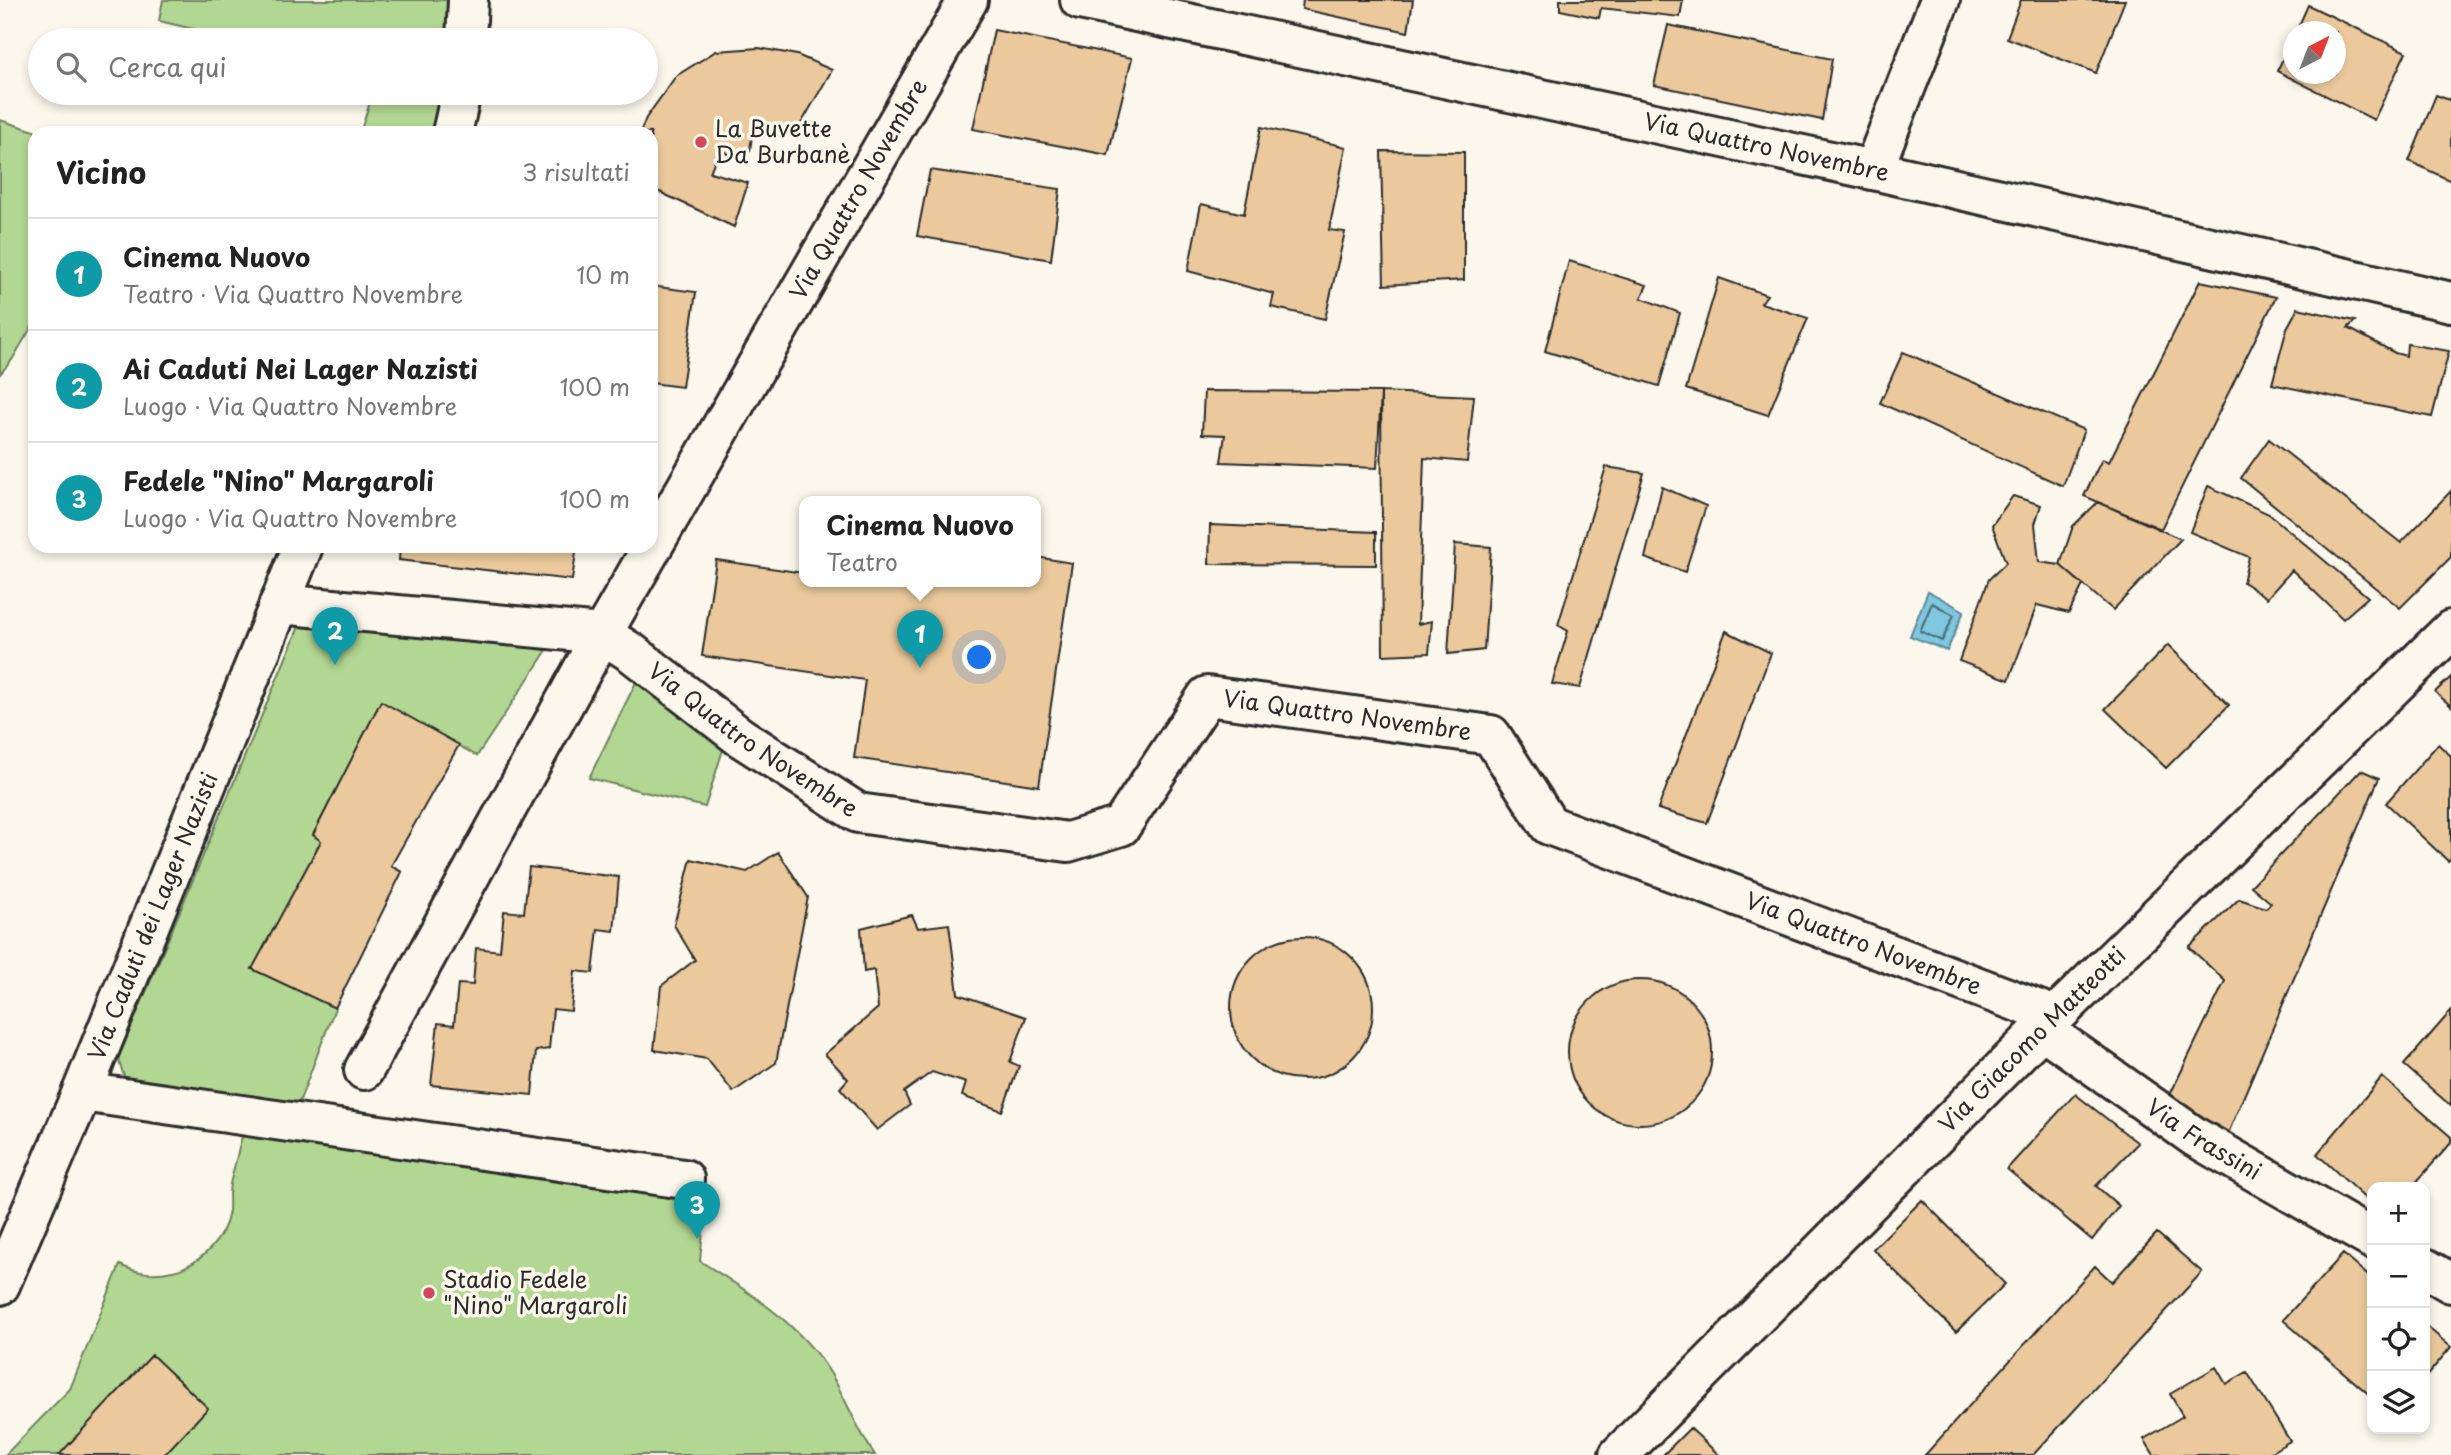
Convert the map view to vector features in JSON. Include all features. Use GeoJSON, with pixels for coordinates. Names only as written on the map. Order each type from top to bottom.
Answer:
{"type":"FeatureCollection","features":[{"type":"Feature","properties":{"kind":"street"},"geometry":{"type":"LineString","coordinates":[[467,28],[468,0]]}},
{"type":"Feature","properties":{"kind":"street","name":"Via Quattro Novembre"},"geometry":{"type":"LineString","coordinates":[[658,538],[968,0]]}},
{"type":"Feature","properties":{"kind":"street","name":"Via Quattro Novembre"},"geometry":{"type":"LineString","coordinates":[[1080,0],[1873,170],[2451,302]]}},
{"type":"Feature","properties":{"kind":"street"},"geometry":{"type":"LineString","coordinates":[[1873,170],[1941,0]]}},
{"type":"Feature","properties":{"kind":"street"},"geometry":{"type":"LineString","coordinates":[[454,126],[458,105]]}},
{"type":"Feature","properties":{"kind":"street","name":"Via Caduti dei Lager Nazisti"},"geometry":{"type":"LineString","coordinates":[[0,1285],[82,1092],[300,553]]}},
{"type":"Feature","properties":{"kind":"street","name":"Via Quattro Novembre"},"geometry":{"type":"LineString","coordinates":[[364,1070],[650,553]]}},
{"type":"Feature","properties":{"kind":"street","name":"Via Quattro Novembre"},"geometry":{"type":"LineString","coordinates":[[279,604],[603,634],[632,653],[740,737],[858,813],[1068,842],[1121,826],[1207,696],[1491,735],[1549,825],[2049,1023]]}},
{"type":"Feature","properties":{"kind":"street","name":"Via Giacomo Matteotti"},"geometry":{"type":"LineString","coordinates":[[1619,1455],[2049,1023],[2451,630]]}},
{"type":"Feature","properties":{"kind":"street","name":"Via Frassini"},"geometry":{"type":"LineString","coordinates":[[2049,1023],[2195,1137],[2367,1236]]}},
{"type":"Feature","properties":{"kind":"street"},"geometry":{"type":"LineString","coordinates":[[82,1092],[684,1179]]}},
{"type":"Feature","properties":{"kind":"street"},"geometry":{"type":"LineString","coordinates":[[2430,1271],[2451,1283]]}},
{"type":"Feature","properties":{"kind":"green space"},"geometry":{"type":"Polygon","coordinates":[[[163,0],[452,0],[451,28],[189,28],[159,21],[163,0]]]}},
{"type":"Feature","properties":{"kind":"green space"},"geometry":{"type":"Polygon","coordinates":[[[369,105],[443,105],[438,126],[362,126],[369,105]]]}},
{"type":"Feature","properties":{"kind":"green space"},"geometry":{"type":"Polygon","coordinates":[[[0,120],[28,129],[28,333],[0,374],[0,120]]]}},
{"type":"Feature","properties":{"kind":"green space"},"geometry":{"type":"Polygon","coordinates":[[[300,624],[557,635],[477,756],[381,702],[313,835],[321,841],[253,969],[335,1008],[297,1108],[135,1087],[124,1076],[118,1059],[300,624]]]}},
{"type":"Feature","properties":{"kind":"green space"},"geometry":{"type":"Polygon","coordinates":[[[639,676],[726,740],[705,807],[589,778],[639,676]]]}},
{"type":"Feature","properties":{"kind":"green space","name":"Stadio Fedele \"Nino\" Margaroli"},"geometry":{"type":"Polygon","coordinates":[[[243,1132],[706,1198],[700,1261],[772,1310],[804,1339],[831,1374],[875,1455],[5,1455],[70,1389],[120,1265],[146,1273],[173,1271],[202,1257],[217,1241],[227,1221],[230,1184],[243,1132]]]}},
{"type":"Feature","properties":{"kind":"water"},"geometry":{"type":"Polygon","coordinates":[[[1928,591],[1964,611],[1947,651],[1910,636],[1928,591]]]}},
{"type":"Feature","properties":{"kind":"building"},"geometry":{"type":"Polygon","coordinates":[[[1303,0],[1413,0],[1408,32],[1302,9],[1303,0]]]}},
{"type":"Feature","properties":{"kind":"building"},"geometry":{"type":"Polygon","coordinates":[[[1560,0],[1683,0],[1680,17],[1601,8],[1599,18],[1560,10],[1560,0]]]}},
{"type":"Feature","properties":{"kind":"building"},"geometry":{"type":"Polygon","coordinates":[[[2021,0],[2125,0],[2096,73],[2007,38],[2021,0]]]}},
{"type":"Feature","properties":{"kind":"building"},"geometry":{"type":"Polygon","coordinates":[[[2308,5],[2341,21],[2301,21],[2308,5]]]}},
{"type":"Feature","properties":{"kind":"building"},"geometry":{"type":"Polygon","coordinates":[[[2346,23],[2406,52],[2374,120],[2303,84],[2346,84],[2346,23]]]}},
{"type":"Feature","properties":{"kind":"building"},"geometry":{"type":"Polygon","coordinates":[[[1668,25],[1832,59],[1822,120],[1654,85],[1668,25]]]}},
{"type":"Feature","properties":{"kind":"building"},"geometry":{"type":"Polygon","coordinates":[[[994,30],[1132,58],[1108,155],[973,129],[994,30]]]}},
{"type":"Feature","properties":{"kind":"building","name":"La Buvette Da Burbanè"},"geometry":{"type":"Polygon","coordinates":[[[759,48],[797,55],[832,70],[794,136],[759,129],[752,136],[750,151],[732,158],[720,148],[710,172],[748,183],[734,227],[658,191],[658,126],[643,126],[676,76],[716,51],[759,48]]]}},
{"type":"Feature","properties":{"kind":"building"},"geometry":{"type":"Polygon","coordinates":[[[2283,59],[2283,74],[2277,71],[2283,59]]]}},
{"type":"Feature","properties":{"kind":"building"},"geometry":{"type":"Polygon","coordinates":[[[2436,95],[2449,100],[2451,95],[2451,181],[2409,161],[2436,95]]]}},
{"type":"Feature","properties":{"kind":"building"},"geometry":{"type":"Polygon","coordinates":[[[1261,127],[1346,147],[1329,230],[1345,232],[1325,319],[1271,307],[1274,294],[1188,271],[1201,204],[1244,214],[1261,127]]]}},
{"type":"Feature","properties":{"kind":"building"},"geometry":{"type":"Polygon","coordinates":[[[1381,151],[1464,152],[1464,280],[1384,285],[1381,151]]]}},
{"type":"Feature","properties":{"kind":"building"},"geometry":{"type":"Polygon","coordinates":[[[930,170],[1060,189],[1051,260],[917,236],[930,170]]]}},
{"type":"Feature","properties":{"kind":"building"},"geometry":{"type":"Polygon","coordinates":[[[1569,261],[1647,285],[1641,298],[1680,313],[1659,386],[1545,351],[1569,261]]]}},
{"type":"Feature","properties":{"kind":"building"},"geometry":{"type":"Polygon","coordinates":[[[1719,278],[1767,295],[1761,303],[1808,318],[1768,415],[1686,389],[1719,278]]]}},
{"type":"Feature","properties":{"kind":"building"},"geometry":{"type":"Polygon","coordinates":[[[2200,281],[2276,297],[2161,529],[2084,496],[2102,459],[2109,462],[2200,281]]]}},
{"type":"Feature","properties":{"kind":"building"},"geometry":{"type":"Polygon","coordinates":[[[658,287],[696,292],[682,387],[658,384],[658,287]]]}},
{"type":"Feature","properties":{"kind":"building"},"geometry":{"type":"Polygon","coordinates":[[[2298,308],[2355,321],[2348,328],[2395,353],[2406,356],[2407,344],[2449,351],[2432,417],[2272,384],[2287,328],[2298,308]]]}},
{"type":"Feature","properties":{"kind":"building"},"geometry":{"type":"Polygon","coordinates":[[[1903,352],[2084,430],[2063,486],[1880,403],[1903,352]]]}},
{"type":"Feature","properties":{"kind":"building"},"geometry":{"type":"Polygon","coordinates":[[[1204,391],[1381,392],[1377,468],[1221,462],[1225,435],[1202,434],[1204,391]]]}},
{"type":"Feature","properties":{"kind":"building"},"geometry":{"type":"Polygon","coordinates":[[[1381,392],[1474,396],[1467,462],[1424,458],[1418,624],[1432,621],[1429,653],[1383,655],[1381,392]]]}},
{"type":"Feature","properties":{"kind":"building"},"geometry":{"type":"Polygon","coordinates":[[[2269,439],[2401,543],[2451,491],[2451,557],[2400,608],[2241,478],[2269,439]]]}},
{"type":"Feature","properties":{"kind":"building"},"geometry":{"type":"Polygon","coordinates":[[[1606,467],[1644,473],[1580,688],[1552,684],[1568,631],[1558,625],[1606,467]]]}},
{"type":"Feature","properties":{"kind":"building"},"geometry":{"type":"Polygon","coordinates":[[[2208,486],[2269,514],[2368,597],[2343,619],[2292,570],[2267,598],[2243,582],[2249,557],[2190,532],[2208,486]]]}},
{"type":"Feature","properties":{"kind":"building"},"geometry":{"type":"Polygon","coordinates":[[[1662,487],[1706,506],[1685,572],[1645,558],[1662,487]]]}},
{"type":"Feature","properties":{"kind":"building"},"geometry":{"type":"Polygon","coordinates":[[[2013,496],[2041,505],[2035,524],[2039,562],[2060,565],[2083,585],[2069,613],[2037,605],[2009,680],[1959,661],[1989,579],[2006,563],[1992,525],[2013,496]]]}},
{"type":"Feature","properties":{"kind":"building"},"geometry":{"type":"Polygon","coordinates":[[[2098,502],[2181,539],[2113,610],[2060,565],[2073,526],[2098,502]]]}},
{"type":"Feature","properties":{"kind":"building"},"geometry":{"type":"Polygon","coordinates":[[[1210,525],[1376,532],[1376,565],[1209,564],[1210,525]]]}},
{"type":"Feature","properties":{"kind":"building"},"geometry":{"type":"Polygon","coordinates":[[[1455,544],[1491,547],[1484,650],[1448,654],[1455,544]]]}},
{"type":"Feature","properties":{"kind":"building"},"geometry":{"type":"Polygon","coordinates":[[[400,553],[576,553],[572,580],[399,560],[400,553]]]}},
{"type":"Feature","properties":{"kind":"building"},"geometry":{"type":"Polygon","coordinates":[[[1041,558],[1072,563],[1039,786],[854,758],[865,680],[702,656],[716,560],[799,572],[799,587],[1041,587],[1041,558]]]}},
{"type":"Feature","properties":{"kind":"building"},"geometry":{"type":"Polygon","coordinates":[[[1726,631],[1771,653],[1707,823],[1658,809],[1726,631]]]}},
{"type":"Feature","properties":{"kind":"building"},"geometry":{"type":"Polygon","coordinates":[[[2168,645],[2229,705],[2166,768],[2105,709],[2168,645]]]}},
{"type":"Feature","properties":{"kind":"building"},"geometry":{"type":"Polygon","coordinates":[[[2451,677],[2451,706],[2435,692],[2451,677]]]}},
{"type":"Feature","properties":{"kind":"building"},"geometry":{"type":"Polygon","coordinates":[[[381,701],[459,745],[391,866],[402,872],[335,1008],[252,969],[321,841],[313,835],[381,701]]]}},
{"type":"Feature","properties":{"kind":"building"},"geometry":{"type":"Polygon","coordinates":[[[2438,744],[2451,756],[2451,858],[2448,861],[2386,803],[2438,744]]]}},
{"type":"Feature","properties":{"kind":"building"},"geometry":{"type":"Polygon","coordinates":[[[2361,770],[2379,778],[2224,1143],[2166,1103],[2225,981],[2189,947],[2239,899],[2266,908],[2271,903],[2251,886],[2361,770]]]}},
{"type":"Feature","properties":{"kind":"building"},"geometry":{"type":"Polygon","coordinates":[[[778,852],[808,897],[776,1063],[733,1092],[707,1059],[654,1050],[661,986],[695,960],[674,925],[691,859],[747,872],[778,852]]]}},
{"type":"Feature","properties":{"kind":"building"},"geometry":{"type":"Polygon","coordinates":[[[529,867],[619,877],[614,931],[598,929],[593,973],[575,971],[571,1011],[553,1009],[549,1049],[536,1051],[532,1095],[431,1085],[438,1023],[454,1025],[458,984],[473,985],[476,948],[500,951],[504,911],[524,913],[529,867]]]}},
{"type":"Feature","properties":{"kind":"building"},"geometry":{"type":"Polygon","coordinates":[[[912,915],[918,928],[949,924],[958,994],[1026,1017],[1010,1062],[1019,1066],[1002,1111],[962,1096],[966,1083],[932,1072],[904,1092],[910,1105],[877,1130],[840,1088],[848,1079],[825,1054],[878,1008],[874,970],[864,972],[861,928],[912,915]]]}},
{"type":"Feature","properties":{"kind":"building"},"geometry":{"type":"Polygon","coordinates":[[[1302,937],[1329,943],[1352,958],[1367,981],[1373,1008],[1367,1035],[1352,1058],[1329,1073],[1302,1079],[1275,1073],[1252,1058],[1237,1035],[1231,1008],[1237,981],[1252,958],[1275,943],[1302,937]]]}},
{"type":"Feature","properties":{"kind":"building"},"geometry":{"type":"Polygon","coordinates":[[[1640,980],[1667,986],[1691,1001],[1706,1025],[1712,1052],[1706,1079],[1691,1103],[1667,1118],[1640,1124],[1613,1118],[1589,1103],[1574,1079],[1568,1052],[1574,1025],[1589,1001],[1613,986],[1640,980]]]}},
{"type":"Feature","properties":{"kind":"building"},"geometry":{"type":"Polygon","coordinates":[[[2451,1011],[2451,1106],[2404,1065],[2451,1011]]]}},
{"type":"Feature","properties":{"kind":"building"},"geometry":{"type":"Polygon","coordinates":[[[2382,1077],[2451,1137],[2451,1143],[2416,1182],[2367,1182],[2367,1200],[2317,1154],[2382,1077]]]}},
{"type":"Feature","properties":{"kind":"building"},"geometry":{"type":"Polygon","coordinates":[[[2075,1094],[2138,1143],[2096,1186],[2119,1206],[2092,1240],[2007,1169],[2075,1094]]]}},
{"type":"Feature","properties":{"kind":"building"},"geometry":{"type":"Polygon","coordinates":[[[1922,1200],[2005,1284],[1956,1332],[1873,1249],[1922,1200]]]}},
{"type":"Feature","properties":{"kind":"building"},"geometry":{"type":"Polygon","coordinates":[[[2157,1233],[2202,1272],[2033,1455],[1925,1455],[2095,1266],[2112,1282],[2157,1233]]]}},
{"type":"Feature","properties":{"kind":"building"},"geometry":{"type":"Polygon","coordinates":[[[2343,1254],[2367,1275],[2367,1393],[2283,1320],[2343,1254]]]}},
{"type":"Feature","properties":{"kind":"building"},"geometry":{"type":"Polygon","coordinates":[[[2430,1329],[2451,1347],[2430,1372],[2430,1329]]]}},
{"type":"Feature","properties":{"kind":"building"},"geometry":{"type":"Polygon","coordinates":[[[152,1355],[208,1408],[164,1455],[59,1455],[152,1355]]]}},
{"type":"Feature","properties":{"kind":"building"},"geometry":{"type":"Polygon","coordinates":[[[2216,1367],[2226,1384],[2247,1372],[2290,1441],[2266,1455],[2154,1455],[2144,1439],[2183,1416],[2170,1394],[2216,1367]]]}},
{"type":"Feature","properties":{"kind":"building"},"geometry":{"type":"Polygon","coordinates":[[[1690,1428],[1719,1455],[1663,1455],[1690,1428]]]}},
{"type":"Feature","properties":{"kind":"place","name":"La Buvette Da Burbanè"},"geometry":{"type":"Point","coordinates":[701,142]}},
{"type":"Feature","properties":{"kind":"place","name":"Ai Caduti Nei Lager Nazisti"},"geometry":{"type":"Point","coordinates":[335,665]}},
{"type":"Feature","properties":{"kind":"place","name":"Cinema Nuovo"},"geometry":{"type":"Point","coordinates":[920,668]}},
{"type":"Feature","properties":{"kind":"place","name":"Fedele \"Nino\" Margaroli"},"geometry":{"type":"Point","coordinates":[697,1239]}},
{"type":"Feature","properties":{"kind":"place","name":"Stadio Fedele \"Nino\" Margaroli"},"geometry":{"type":"Point","coordinates":[429,1293]}}]}
